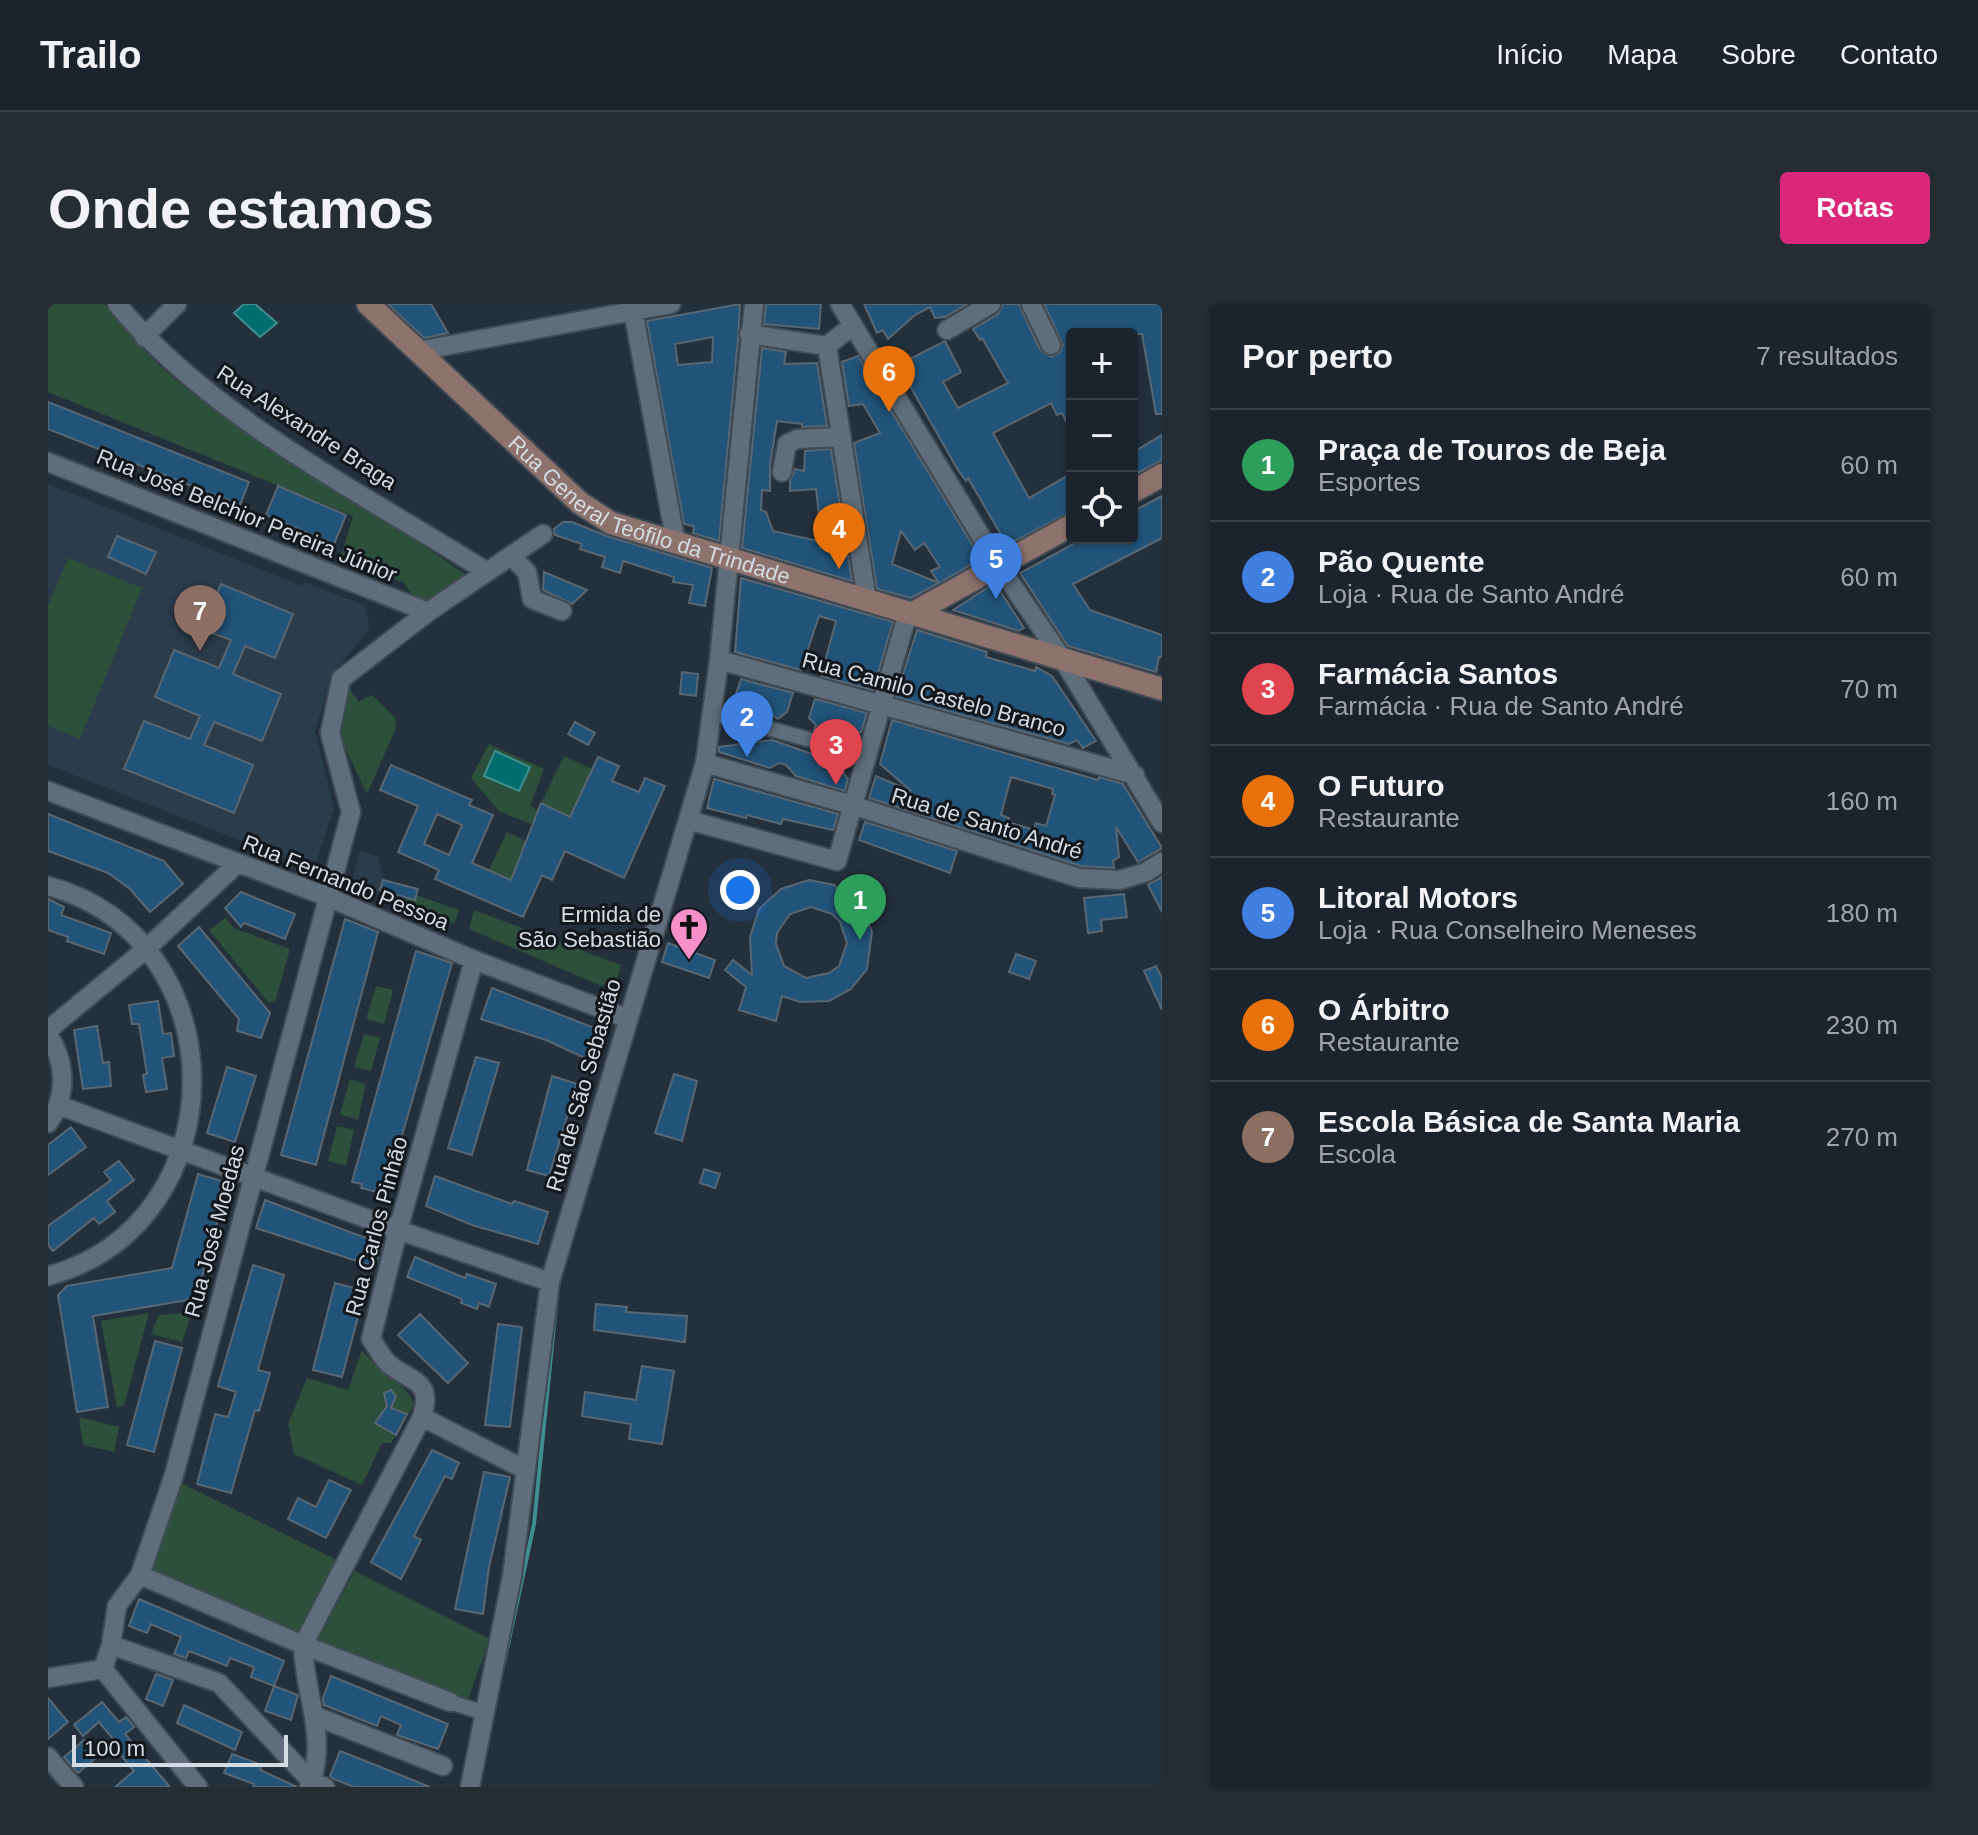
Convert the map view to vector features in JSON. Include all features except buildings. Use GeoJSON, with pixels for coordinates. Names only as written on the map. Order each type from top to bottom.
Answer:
{"type":"FeatureCollection","features":[{"type":"Feature","properties":{"kind":"main road","name":"Rua General Teófilo da Trindade"},"geometry":{"type":"LineString","coordinates":[[368,304],[594,515],[676,544],[1162,689]]}},
{"type":"Feature","properties":{"kind":"main road"},"geometry":{"type":"LineString","coordinates":[[1138,489],[1162,475]]}},
{"type":"Feature","properties":{"kind":"main road"},"geometry":{"type":"LineString","coordinates":[[911,613],[1066,528]]}},
{"type":"Feature","properties":{"kind":"street","name":"Rua Alexandre Braga"},"geometry":{"type":"LineString","coordinates":[[117,304],[144,337],[227,409],[486,571]]}},
{"type":"Feature","properties":{"kind":"street"},"geometry":{"type":"LineString","coordinates":[[144,337],[177,304]]}},
{"type":"Feature","properties":{"kind":"street"},"geometry":{"type":"LineString","coordinates":[[418,351],[671,304]]}},
{"type":"Feature","properties":{"kind":"street","name":"Rua de São Sebastião"},"geometry":{"type":"LineString","coordinates":[[470,1787],[512,1576],[550,1282],[626,1018],[705,763],[719,660],[754,304]]}},
{"type":"Feature","properties":{"kind":"street"},"geometry":{"type":"LineString","coordinates":[[947,330],[991,304]]}},
{"type":"Feature","properties":{"kind":"street"},"geometry":{"type":"LineString","coordinates":[[1031,304],[1051,345]]}},
{"type":"Feature","properties":{"kind":"street"},"geometry":{"type":"LineString","coordinates":[[844,305],[853,325],[999,566],[1062,658],[1162,823]]}},
{"type":"Feature","properties":{"kind":"street"},"geometry":{"type":"LineString","coordinates":[[633,310],[676,544]]}},
{"type":"Feature","properties":{"kind":"street"},"geometry":{"type":"LineString","coordinates":[[749,334],[827,346],[853,325]]}},
{"type":"Feature","properties":{"kind":"street"},"geometry":{"type":"LineString","coordinates":[[827,346],[867,600]]}},
{"type":"Feature","properties":{"kind":"street"},"geometry":{"type":"LineString","coordinates":[[782,472],[787,444],[797,439],[840,437]]}},
{"type":"Feature","properties":{"kind":"street","name":"Rua José Belchior Pereira Júnior"},"geometry":{"type":"LineString","coordinates":[[48,462],[428,612]]}},
{"type":"Feature","properties":{"kind":"street","name":"Rua José Moedas"},"geometry":{"type":"LineString","coordinates":[[103,1669],[111,1645],[117,1606],[140,1575],[174,1475],[351,812],[330,733],[341,679],[428,612],[543,534]]}},
{"type":"Feature","properties":{"kind":"street"},"geometry":{"type":"LineString","coordinates":[[511,556],[527,572],[532,599],[562,611]]}},
{"type":"Feature","properties":{"kind":"street"},"geometry":{"type":"LineString","coordinates":[[688,820],[837,861],[911,613]]}},
{"type":"Feature","properties":{"kind":"street","name":"Rua Camilo Castelo Branco"},"geometry":{"type":"LineString","coordinates":[[719,660],[1135,775]]}},
{"type":"Feature","properties":{"kind":"street"},"geometry":{"type":"LineString","coordinates":[[713,713],[869,756]]}},
{"type":"Feature","properties":{"kind":"street","name":"Rua de Santo André"},"geometry":{"type":"LineString","coordinates":[[705,763],[855,806],[1079,878],[1120,880],[1146,872],[1162,862]]}},
{"type":"Feature","properties":{"kind":"street","name":"Rua Fernando Pessoa"},"geometry":{"type":"LineString","coordinates":[[48,791],[328,897],[474,960],[626,1018]]}},
{"type":"Feature","properties":{"kind":"street"},"geometry":{"type":"LineString","coordinates":[[48,1123],[58,1105],[63,1073],[48,1032],[146,949],[237,864]]}},
{"type":"Feature","properties":{"kind":"street"},"geometry":{"type":"LineString","coordinates":[[48,886],[91,904],[120,924],[146,949],[175,997],[186,1024],[194,1065],[193,1107],[183,1151],[148,1211],[123,1237],[94,1257],[48,1276]]}},
{"type":"Feature","properties":{"kind":"street","name":"Rua Carlos Pinhão"},"geometry":{"type":"LineString","coordinates":[[422,1417],[427,1402],[419,1381],[388,1364],[371,1339],[398,1230],[474,960]]}},
{"type":"Feature","properties":{"kind":"street"},"geometry":{"type":"LineString","coordinates":[[58,1105],[398,1230],[550,1282]]}},
{"type":"Feature","properties":{"kind":"street"},"geometry":{"type":"LineString","coordinates":[[315,1785],[319,1756],[315,1716],[304,1679],[303,1645],[422,1417],[526,1470]]}},
{"type":"Feature","properties":{"kind":"street"},"geometry":{"type":"LineString","coordinates":[[140,1575],[303,1645],[485,1713]]}},
{"type":"Feature","properties":{"kind":"street"},"geometry":{"type":"LineString","coordinates":[[111,1645],[219,1683],[315,1785]]}},
{"type":"Feature","properties":{"kind":"street"},"geometry":{"type":"LineString","coordinates":[[48,1678],[103,1669],[198,1787]]}},
{"type":"Feature","properties":{"kind":"street"},"geometry":{"type":"LineString","coordinates":[[315,1716],[443,1766]]}},
{"type":"Feature","properties":{"kind":"street"},"geometry":{"type":"LineString","coordinates":[[48,1781],[49,1759]]}},
{"type":"Feature","properties":{"kind":"street"},"geometry":{"type":"LineString","coordinates":[[49,1759],[74,1787]]}},
{"type":"Feature","properties":{"kind":"shaded area"},"geometry":{"type":"Polygon","coordinates":[[[48,304],[104,304],[138,344],[210,407],[467,576],[431,604],[414,597],[404,583],[341,556],[353,516],[48,392],[48,304]]]}},
{"type":"Feature","properties":{"kind":"shaded area"},"geometry":{"type":"Polygon","coordinates":[[[244,304],[255,304],[277,323],[260,337],[234,313],[244,304]]]}},
{"type":"Feature","properties":{"kind":"shaded area"},"geometry":{"type":"Polygon","coordinates":[[[48,484],[302,586],[304,582],[364,605],[370,628],[332,675],[315,731],[334,808],[316,862],[306,866],[48,765],[48,484]]]}},
{"type":"Feature","properties":{"kind":"shaded area"},"geometry":{"type":"Polygon","coordinates":[[[68,558],[142,588],[80,739],[48,726],[48,606],[68,558]]]}},
{"type":"Feature","properties":{"kind":"shaded area"},"geometry":{"type":"Polygon","coordinates":[[[347,685],[359,702],[372,695],[395,718],[396,728],[367,794],[337,731],[347,685]]]}},
{"type":"Feature","properties":{"kind":"shaded area"},"geometry":{"type":"Polygon","coordinates":[[[489,744],[544,769],[530,806],[538,810],[531,824],[499,811],[471,778],[489,744]]]}},
{"type":"Feature","properties":{"kind":"shaded area"},"geometry":{"type":"Polygon","coordinates":[[[495,751],[530,767],[519,791],[484,776],[495,751]]]}},
{"type":"Feature","properties":{"kind":"shaded area"},"geometry":{"type":"Polygon","coordinates":[[[564,756],[592,769],[570,817],[541,803],[564,756]]]}},
{"type":"Feature","properties":{"kind":"shaded area"},"geometry":{"type":"Polygon","coordinates":[[[507,832],[528,842],[511,880],[489,870],[507,832]]]}},
{"type":"Feature","properties":{"kind":"shaded area"},"geometry":{"type":"Polygon","coordinates":[[[360,851],[378,856],[385,884],[382,893],[351,884],[360,851]]]}},
{"type":"Feature","properties":{"kind":"shaded area"},"geometry":{"type":"Polygon","coordinates":[[[391,893],[415,900],[416,895],[459,910],[454,924],[391,901],[391,893]]]}},
{"type":"Feature","properties":{"kind":"shaded area"},"geometry":{"type":"Polygon","coordinates":[[[474,910],[621,965],[617,980],[601,986],[469,929],[474,910]]]}},
{"type":"Feature","properties":{"kind":"shaded area"},"geometry":{"type":"Polygon","coordinates":[[[226,918],[234,928],[290,949],[275,1002],[268,1002],[209,930],[226,918]]]}},
{"type":"Feature","properties":{"kind":"shaded area"},"geometry":{"type":"Polygon","coordinates":[[[376,986],[393,990],[384,1024],[366,1019],[376,986]]]}},
{"type":"Feature","properties":{"kind":"shaded area"},"geometry":{"type":"Polygon","coordinates":[[[364,1034],[380,1038],[371,1071],[354,1067],[364,1034]]]}},
{"type":"Feature","properties":{"kind":"shaded area"},"geometry":{"type":"Polygon","coordinates":[[[350,1079],[366,1084],[358,1120],[340,1114],[350,1079]]]}},
{"type":"Feature","properties":{"kind":"shaded area"},"geometry":{"type":"Polygon","coordinates":[[[337,1126],[354,1130],[346,1166],[328,1161],[337,1126]]]}},
{"type":"Feature","properties":{"kind":"shaded area"},"geometry":{"type":"Polygon","coordinates":[[[192,1312],[182,1342],[151,1334],[159,1315],[192,1312]]]}},
{"type":"Feature","properties":{"kind":"shaded area"},"geometry":{"type":"Polygon","coordinates":[[[149,1313],[124,1406],[117,1407],[101,1321],[149,1313]]]}},
{"type":"Feature","properties":{"kind":"shaded area"},"geometry":{"type":"Polygon","coordinates":[[[362,1350],[399,1383],[414,1404],[391,1443],[382,1443],[362,1485],[294,1454],[288,1424],[307,1378],[348,1390],[362,1350]]]}},
{"type":"Feature","properties":{"kind":"shaded area"},"geometry":{"type":"Polygon","coordinates":[[[79,1417],[119,1427],[114,1452],[83,1445],[79,1417]]]}},
{"type":"Feature","properties":{"kind":"shaded area"},"geometry":{"type":"Polygon","coordinates":[[[181,1483],[337,1560],[299,1632],[150,1569],[181,1483]]]}},
{"type":"Feature","properties":{"kind":"shaded area"},"geometry":{"type":"Polygon","coordinates":[[[355,1571],[490,1639],[467,1702],[317,1641],[355,1571]]]}},
{"type":"Feature","properties":{"kind":"waterway"},"geometry":{"type":"LineString","coordinates":[[504,1663],[534,1524],[556,1305]]}},
{"type":"Feature","properties":{"kind":"place","name":"O Árbitro"},"geometry":{"type":"Point","coordinates":[889,412]}},
{"type":"Feature","properties":{"kind":"place","name":"O Futuro"},"geometry":{"type":"Point","coordinates":[839,569]}},
{"type":"Feature","properties":{"kind":"place","name":"Litoral Motors"},"geometry":{"type":"Point","coordinates":[996,599]}},
{"type":"Feature","properties":{"kind":"place","name":"Escola Básica de Santa Maria"},"geometry":{"type":"Point","coordinates":[200,651]}},
{"type":"Feature","properties":{"kind":"place","name":"Pão Quente"},"geometry":{"type":"Point","coordinates":[747,757]}},
{"type":"Feature","properties":{"kind":"place","name":"Farmácia Santos"},"geometry":{"type":"Point","coordinates":[836,785]}},
{"type":"Feature","properties":{"kind":"place","name":"Praça de Touros de Beja"},"geometry":{"type":"Point","coordinates":[860,940]}},
{"type":"Feature","properties":{"kind":"place","name":"Ermida de São Sebastião"},"geometry":{"type":"Point","coordinates":[689,961]}}]}
